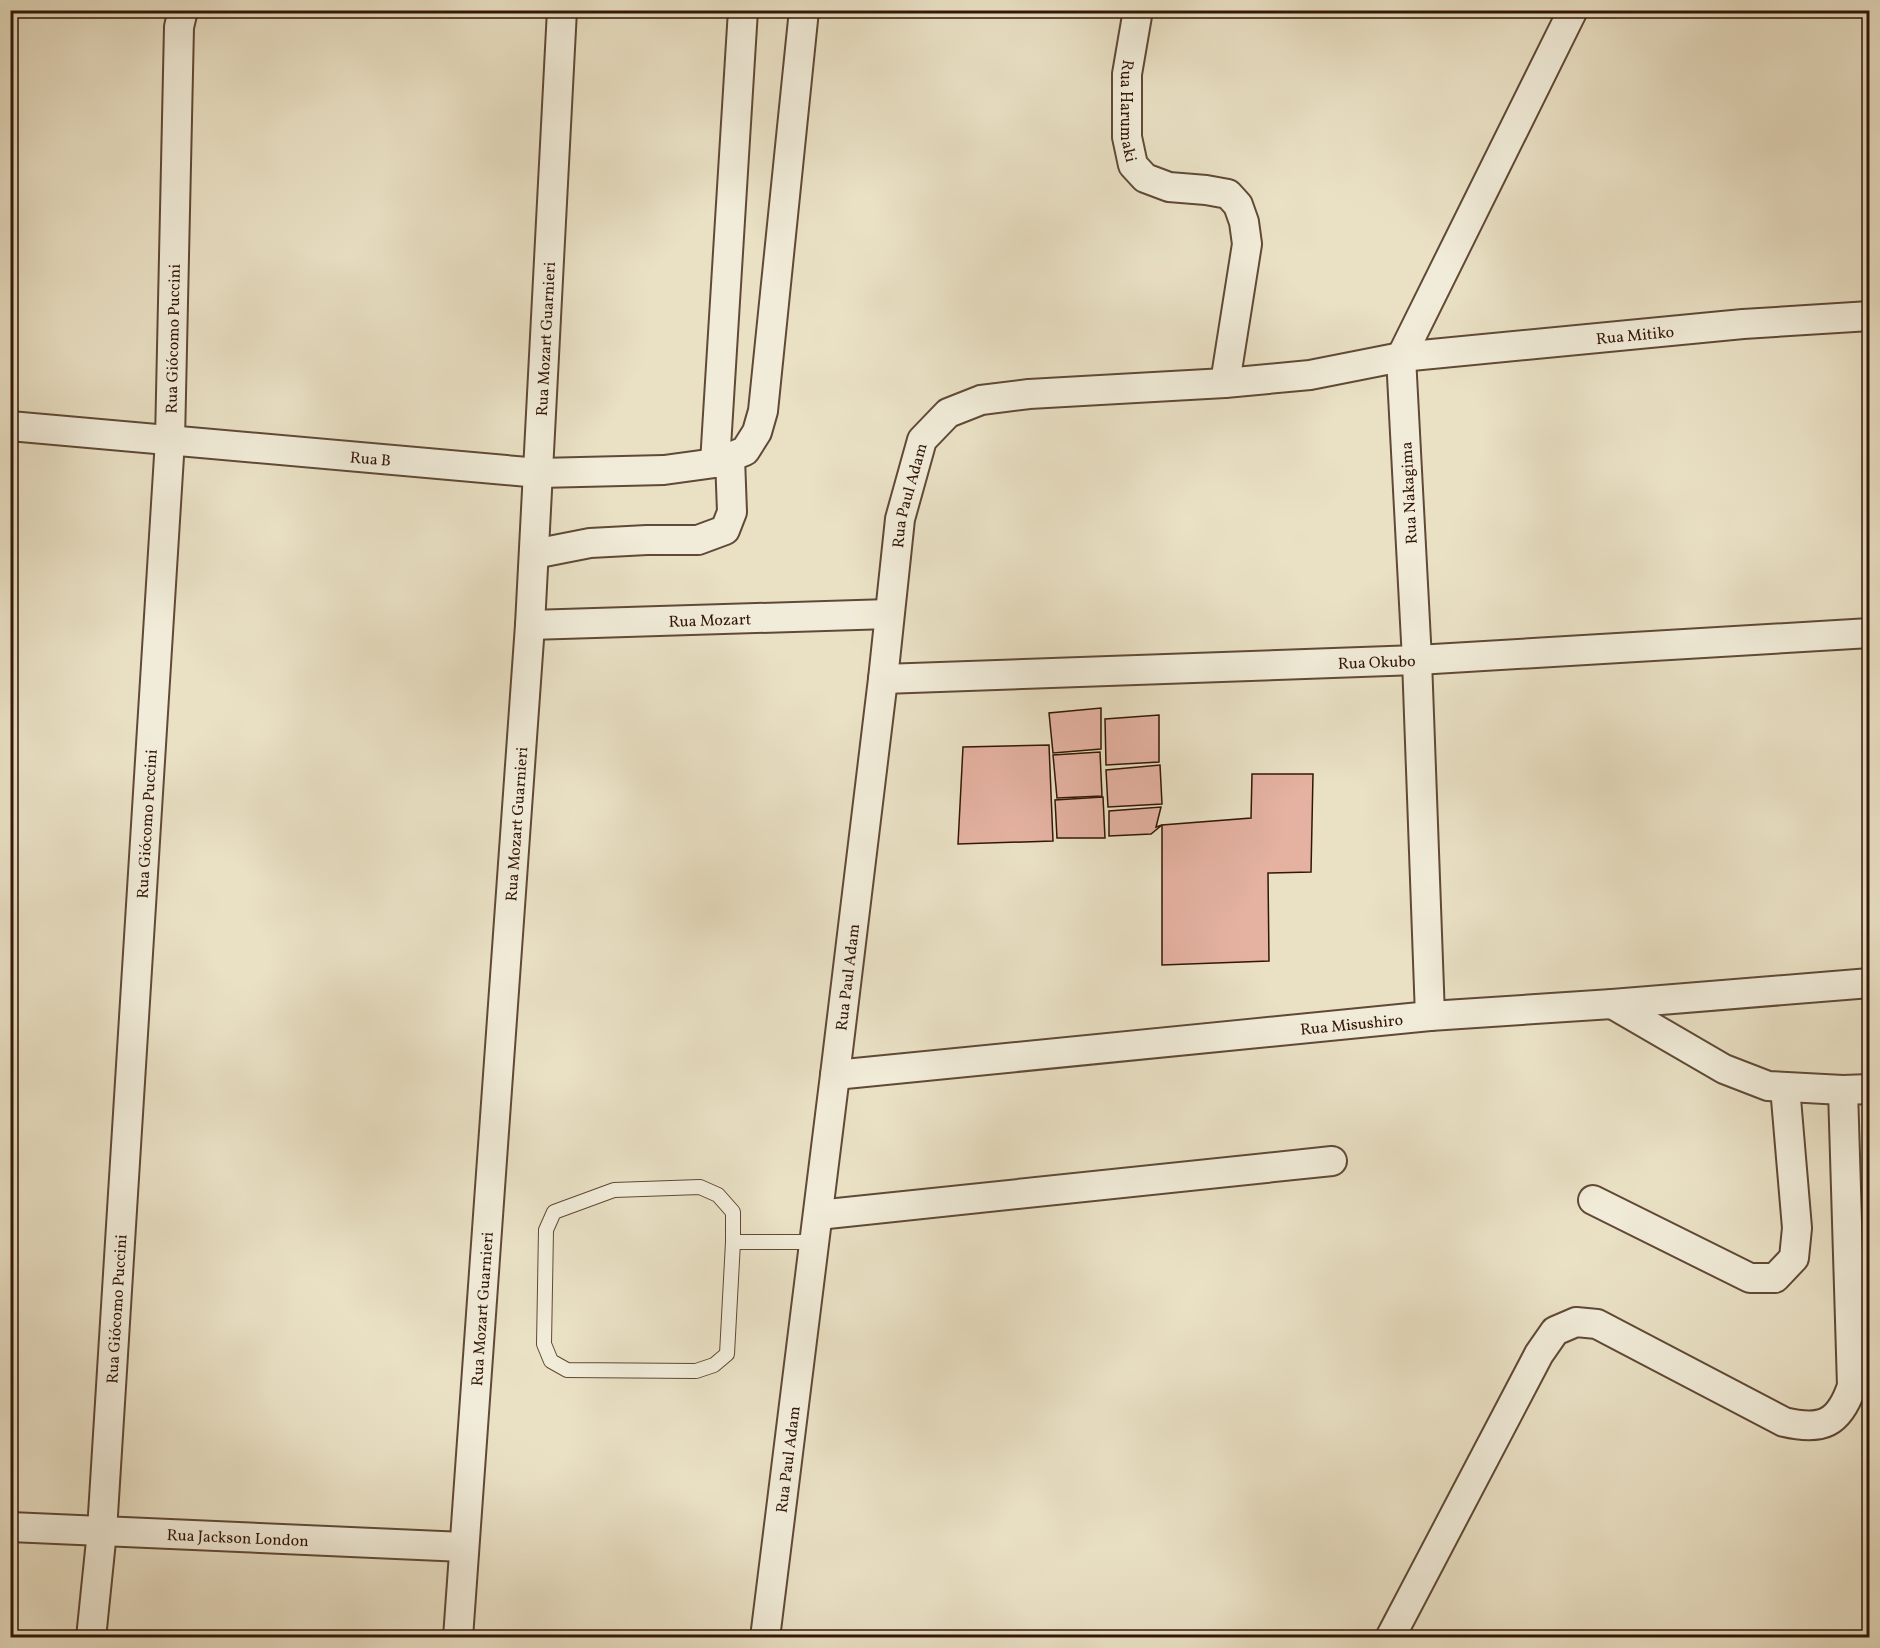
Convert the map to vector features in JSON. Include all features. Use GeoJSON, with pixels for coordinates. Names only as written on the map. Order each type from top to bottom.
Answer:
{"type":"FeatureCollection","features":[{"type":"Feature","properties":{"kind":"street","name":"Rua Giócomo Puccini"},"geometry":{"type":"LineString","coordinates":[[91,1638],[102,1531],[170,440],[179,27],[183,10]]}},
{"type":"Feature","properties":{"kind":"street","name":"Rua Mozart Guarnieri"},"geometry":{"type":"LineString","coordinates":[[459,1638],[530,625],[562,10]]}},
{"type":"Feature","properties":{"kind":"street"},"geometry":{"type":"LineString","coordinates":[[534,554],[590,543],[698,540],[725,530],[732,512],[723,460],[743,10]]}},
{"type":"Feature","properties":{"kind":"street"},"geometry":{"type":"LineString","coordinates":[[723,460],[745,451],[757,432],[763,411],[804,10]]}},
{"type":"Feature","properties":{"kind":"street","name":"Rua Harumaki"},"geometry":{"type":"LineString","coordinates":[[1138,10],[1128,74],[1128,137],[1133,165],[1144,178],[1169,187],[1228,194],[1238,205],[1244,222],[1247,244],[1225,382]]}},
{"type":"Feature","properties":{"kind":"street","name":"Rua Nakagima"},"geometry":{"type":"LineString","coordinates":[[1430,1016],[1417,660],[1401,357],[1573,10]]}},
{"type":"Feature","properties":{"kind":"street","name":"Rua Mitiko"},"geometry":{"type":"LineString","coordinates":[[1401,357],[1743,324],[1869,316]]}},
{"type":"Feature","properties":{"kind":"street"},"geometry":{"type":"LineString","coordinates":[[1225,382],[1310,375],[1401,357]]}},
{"type":"Feature","properties":{"kind":"street","name":"Rua Paul Adam"},"geometry":{"type":"LineString","coordinates":[[765,1638],[883,679],[900,519],[922,440],[948,413],[981,400],[1029,394],[1225,382]]}},
{"type":"Feature","properties":{"kind":"street","name":"Rua B"},"geometry":{"type":"LineString","coordinates":[[10,426],[539,473],[664,470],[723,460]]}},
{"type":"Feature","properties":{"kind":"street","name":"Rua Mozart"},"geometry":{"type":"LineString","coordinates":[[530,625],[889,614]]}},
{"type":"Feature","properties":{"kind":"street","name":"Rua Okubo"},"geometry":{"type":"LineString","coordinates":[[883,679],[1417,660],[1869,633]]}},
{"type":"Feature","properties":{"kind":"street","name":"Rua Misushiro"},"geometry":{"type":"LineString","coordinates":[[835,1075],[1430,1016],[1869,983]]}},
{"type":"Feature","properties":{"kind":"street"},"geometry":{"type":"LineString","coordinates":[[1390,1638],[1539,1353],[1555,1331],[1576,1322],[1597,1324],[1784,1422],[1800,1426],[1818,1425],[1835,1418],[1847,1403],[1852,1386],[1856,1090],[1768,1086],[1724,1069],[1612,1004]]}},
{"type":"Feature","properties":{"kind":"street"},"geometry":{"type":"LineString","coordinates":[[1593,1200],[1750,1278],[1775,1278],[1794,1258],[1797,1228],[1785,1087]]}},
{"type":"Feature","properties":{"kind":"street"},"geometry":{"type":"LineString","coordinates":[[816,1228],[1332,1161]]}},
{"type":"Feature","properties":{"kind":"street","name":"Rua Jackson London"},"geometry":{"type":"LineString","coordinates":[[10,1527],[465,1547]]}},
{"type":"Feature","properties":{"kind":"lane"},"geometry":{"type":"LineString","coordinates":[[700,1187],[718,1195],[733,1212],[733,1242],[727,1354],[714,1365],[696,1371],[567,1370],[551,1361],[544,1344],[546,1230],[554,1212],[614,1190],[700,1187]]}},
{"type":"Feature","properties":{"kind":"lane"},"geometry":{"type":"LineString","coordinates":[[733,1242],[816,1228]]}},
{"type":"Feature","properties":{"kind":"building"},"geometry":{"type":"Polygon","coordinates":[[[1101,708],[1101,749],[1053,753],[1049,713],[1101,708]]]}},
{"type":"Feature","properties":{"kind":"building"},"geometry":{"type":"Polygon","coordinates":[[[1159,715],[1159,762],[1106,765],[1105,719],[1159,715]]]}},
{"type":"Feature","properties":{"kind":"building"},"geometry":{"type":"Polygon","coordinates":[[[1049,745],[1053,841],[958,844],[963,747],[1049,745]]]}},
{"type":"Feature","properties":{"kind":"building"},"geometry":{"type":"Polygon","coordinates":[[[1100,752],[1102,796],[1057,798],[1053,755],[1100,752]]]}},
{"type":"Feature","properties":{"kind":"building"},"geometry":{"type":"Polygon","coordinates":[[[1160,765],[1162,804],[1108,807],[1106,770],[1160,765]]]}},
{"type":"Feature","properties":{"kind":"building"},"geometry":{"type":"Polygon","coordinates":[[[1252,774],[1313,774],[1311,872],[1268,873],[1269,961],[1162,965],[1162,825],[1251,818],[1252,774]]]}},
{"type":"Feature","properties":{"kind":"building"},"geometry":{"type":"Polygon","coordinates":[[[1103,797],[1105,838],[1057,838],[1055,800],[1103,797]]]}},
{"type":"Feature","properties":{"kind":"building"},"geometry":{"type":"Polygon","coordinates":[[[1161,807],[1156,827],[1162,825],[1151,834],[1109,836],[1109,811],[1161,807]]]}}]}
